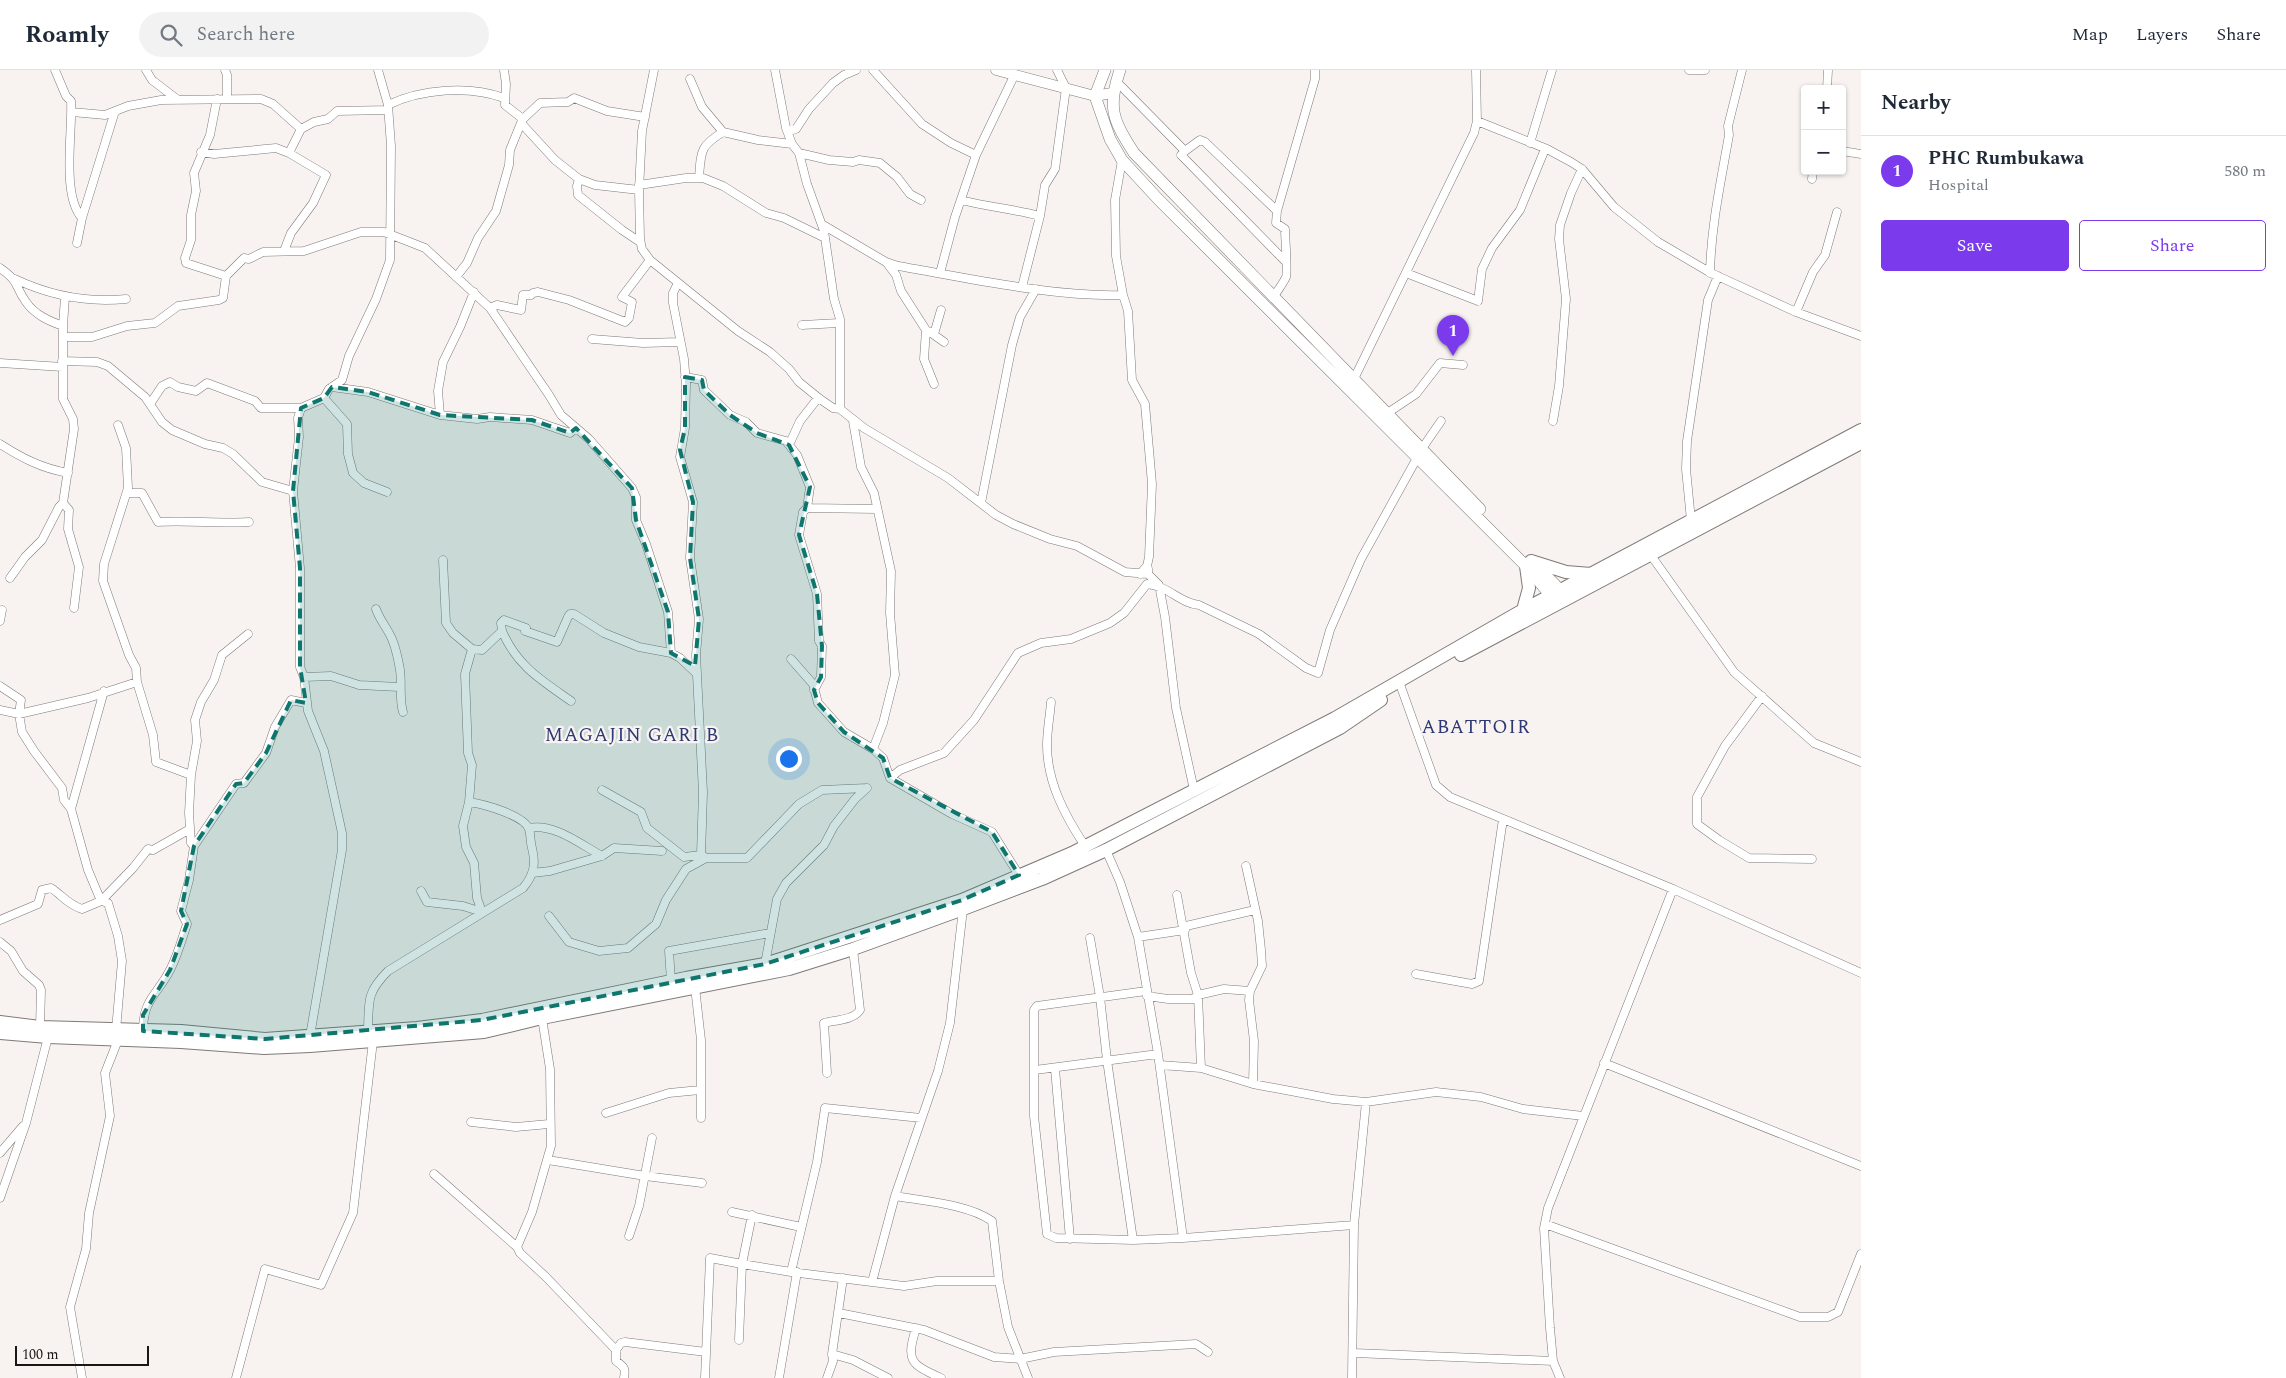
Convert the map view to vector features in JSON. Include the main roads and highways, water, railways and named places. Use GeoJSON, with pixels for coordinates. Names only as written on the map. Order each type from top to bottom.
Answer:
{"type":"FeatureCollection","features":[{"type":"Feature","properties":{"kind":"main road"},"geometry":{"type":"LineString","coordinates":[[1105,70],[1095,96],[1110,139],[1122,160],[1158,199],[1529,563],[1559,597]]}},
{"type":"Feature","properties":{"kind":"main road"},"geometry":{"type":"LineString","coordinates":[[1118,75],[1112,93],[1116,120],[1134,153],[1386,414],[1419,454]]}},
{"type":"Feature","properties":{"kind":"main road"},"geometry":{"type":"LineString","coordinates":[[417,1033],[671,981],[765,964],[962,900],[1085,846],[1335,718],[1523,610],[1559,597],[1591,574],[1861,430]]}},
{"type":"Feature","properties":{"kind":"main road"},"geometry":{"type":"LineString","coordinates":[[0,1022],[264,1048],[417,1033],[484,1032],[542,1018],[789,969],[853,949],[963,909],[1042,879],[1106,850],[1340,728],[1401,687],[1559,597],[1650,554],[1861,443]]}},
{"type":"Feature","properties":{"kind":"main road"},"geometry":{"type":"LineString","coordinates":[[1529,563],[1566,572],[1591,574]]}},
{"type":"Feature","properties":{"kind":"main road"},"geometry":{"type":"LineString","coordinates":[[1523,610],[1529,588],[1529,563]]}},
{"type":"Feature","properties":{"kind":"main road"},"geometry":{"type":"LineString","coordinates":[[0,1032],[48,1038],[117,1035],[143,1031],[181,1031],[265,1038],[378,1036]]}},
{"type":"Feature","properties":{"kind":"place","name":"PHC Rumbukawa"},"geometry":{"type":"Point","coordinates":[1453,356]}},
{"type":"Feature","properties":{"kind":"district","name":"ABATTOIR"},"geometry":{"type":"Point","coordinates":[1476,726]}},
{"type":"Feature","properties":{"kind":"district","name":"MAGAJIN GARI B"},"geometry":{"type":"Point","coordinates":[632,734]}}]}
